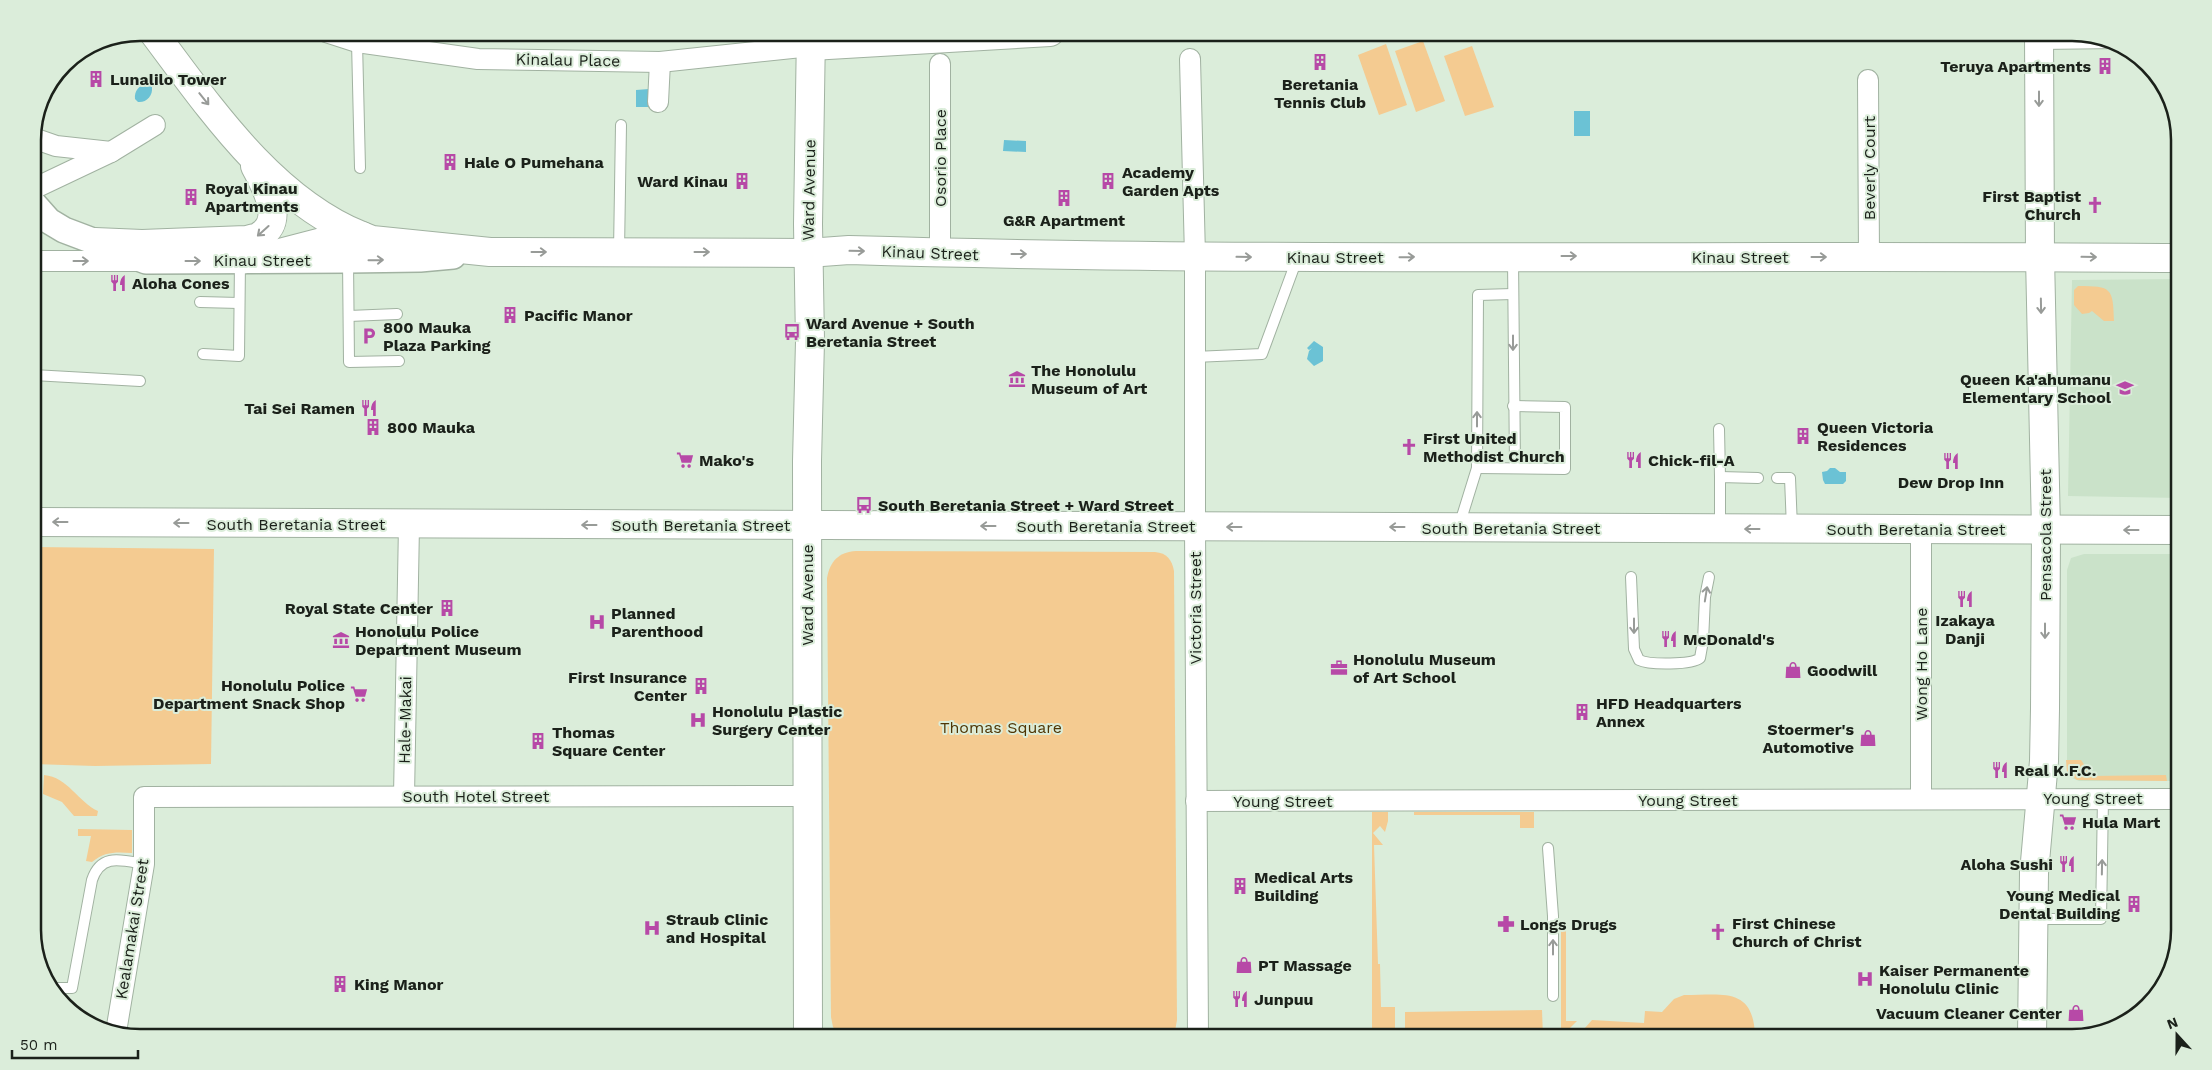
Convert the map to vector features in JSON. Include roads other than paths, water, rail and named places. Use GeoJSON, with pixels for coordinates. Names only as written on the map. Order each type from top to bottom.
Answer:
{"type":"FeatureCollection","features":[{"type":"Feature","properties":{"kind":"main road"},"geometry":{"type":"LineString","coordinates":[[160,41],[198,93],[250,156],[302,201],[339,227],[362,236]]}},
{"type":"Feature","properties":{"kind":"main road","name":"Ward Avenue"},"geometry":{"type":"LineString","coordinates":[[808,1029],[807,525],[811,41]]}},
{"type":"Feature","properties":{"kind":"main road","name":"Pensacola Street"},"geometry":{"type":"LineString","coordinates":[[2032,1029],[2034,874],[2044,761],[2046,530],[2040,257],[2039,41]]}},
{"type":"Feature","properties":{"kind":"main road"},"geometry":{"type":"LineString","coordinates":[[95,242],[142,244],[237,240],[261,235],[270,226],[273,213],[271,198],[250,156]]}},
{"type":"Feature","properties":{"kind":"main road"},"geometry":{"type":"LineString","coordinates":[[240,260],[268,256],[345,236],[362,236]]}},
{"type":"Feature","properties":{"kind":"main road","name":"Kinau Street"},"geometry":{"type":"LineString","coordinates":[[362,236],[372,240],[490,252],[786,251],[808,253],[850,250],[1298,258],[1514,256],[2171,258]]}},
{"type":"Feature","properties":{"kind":"main road","name":"South Beretania Street"},"geometry":{"type":"LineString","coordinates":[[41,522],[409,525],[2171,530]]}},
{"type":"Feature","properties":{"kind":"street","name":"Kinalau Place"},"geometry":{"type":"LineString","coordinates":[[354,41],[478,59],[660,62],[804,41]]}},
{"type":"Feature","properties":{"kind":"street","name":"Victoria Street"},"geometry":{"type":"LineString","coordinates":[[1190,59],[1195,256],[1194,526],[1198,1029]]}},
{"type":"Feature","properties":{"kind":"street"},"geometry":{"type":"LineString","coordinates":[[658,102],[660,62]]}},
{"type":"Feature","properties":{"kind":"street","name":"Osorio Place"},"geometry":{"type":"LineString","coordinates":[[940,64],[940,253]]}},
{"type":"Feature","properties":{"kind":"street","name":"Beverly Court"},"geometry":{"type":"LineString","coordinates":[[1868,80],[1869,257]]}},
{"type":"Feature","properties":{"kind":"street"},"geometry":{"type":"LineString","coordinates":[[41,186],[111,152],[155,125]]}},
{"type":"Feature","properties":{"kind":"street"},"geometry":{"type":"LineString","coordinates":[[41,140],[59,146],[111,152]]}},
{"type":"Feature","properties":{"kind":"street"},"geometry":{"type":"LineString","coordinates":[[59,146],[64,165],[60,178]]}},
{"type":"Feature","properties":{"kind":"street"},"geometry":{"type":"LineString","coordinates":[[41,211],[50,221],[64,230],[146,261]]}},
{"type":"Feature","properties":{"kind":"street","name":"Kinau Street"},"geometry":{"type":"LineString","coordinates":[[41,261],[420,259],[490,252]]}},
{"type":"Feature","properties":{"kind":"street","name":"Hale-Makai"},"geometry":{"type":"LineString","coordinates":[[404,796],[409,525]]}},
{"type":"Feature","properties":{"kind":"street","name":"Wong Ho Lane"},"geometry":{"type":"LineString","coordinates":[[1921,529],[1922,799]]}},
{"type":"Feature","properties":{"kind":"street","name":"South Hotel Street"},"geometry":{"type":"LineString","coordinates":[[144,796],[808,796]]}},
{"type":"Feature","properties":{"kind":"street","name":"Kealamakai Street"},"geometry":{"type":"LineString","coordinates":[[117,1026],[144,864],[144,796]]}},
{"type":"Feature","properties":{"kind":"street","name":"Young Street"},"geometry":{"type":"LineString","coordinates":[[1196,801],[2171,799]]}},
{"type":"Feature","properties":{"kind":"lane"},"geometry":{"type":"LineString","coordinates":[[357,42],[360,168]]}},
{"type":"Feature","properties":{"kind":"lane"},"geometry":{"type":"LineString","coordinates":[[619,252],[622,126]]}},
{"type":"Feature","properties":{"kind":"lane"},"geometry":{"type":"LineString","coordinates":[[1514,256],[1513,406],[1515,468]]}},
{"type":"Feature","properties":{"kind":"lane"},"geometry":{"type":"LineString","coordinates":[[1194,357],[1262,354],[1298,258]]}},
{"type":"Feature","properties":{"kind":"lane"},"geometry":{"type":"LineString","coordinates":[[203,354],[239,356],[240,260]]}},
{"type":"Feature","properties":{"kind":"lane"},"geometry":{"type":"LineString","coordinates":[[348,260],[349,362],[399,361]]}},
{"type":"Feature","properties":{"kind":"lane"},"geometry":{"type":"LineString","coordinates":[[1458,527],[1477,468],[1478,295],[1513,294]]}},
{"type":"Feature","properties":{"kind":"lane"},"geometry":{"type":"LineString","coordinates":[[200,302],[239,303]]}},
{"type":"Feature","properties":{"kind":"lane"},"geometry":{"type":"LineString","coordinates":[[349,316],[397,314]]}},
{"type":"Feature","properties":{"kind":"lane"},"geometry":{"type":"LineString","coordinates":[[41,375],[140,381]]}},
{"type":"Feature","properties":{"kind":"lane"},"geometry":{"type":"LineString","coordinates":[[1477,468],[1565,469],[1565,407],[1513,406]]}},
{"type":"Feature","properties":{"kind":"lane"},"geometry":{"type":"LineString","coordinates":[[1719,429],[1720,528]]}},
{"type":"Feature","properties":{"kind":"lane"},"geometry":{"type":"LineString","coordinates":[[1720,478],[1758,478]]}},
{"type":"Feature","properties":{"kind":"lane"},"geometry":{"type":"LineString","coordinates":[[1777,478],[1790,478],[1792,529]]}},
{"type":"Feature","properties":{"kind":"lane"},"geometry":{"type":"LineString","coordinates":[[1631,577],[1634,649],[1639,660],[1647,663],[1691,662],[1700,658],[1704,642],[1704,597],[1709,577]]}},
{"type":"Feature","properties":{"kind":"lane"},"geometry":{"type":"LineString","coordinates":[[2034,919],[2101,919],[2103,798]]}},
{"type":"Feature","properties":{"kind":"lane"},"geometry":{"type":"LineString","coordinates":[[1548,848],[1553,916],[1553,996]]}},
{"type":"Feature","properties":{"kind":"lane"},"geometry":{"type":"LineString","coordinates":[[60,988],[72,988],[92,880],[98,868],[105,862],[115,860],[144,864]]}},
{"type":"Feature","properties":{"kind":"water"},"geometry":{"type":"Polygon","coordinates":[[[147,84],[152,87],[150,96],[144,101],[138,102],[135,99],[136,91],[139,87],[147,84]]]}},
{"type":"Feature","properties":{"kind":"water"},"geometry":{"type":"Polygon","coordinates":[[[649,89],[649,107],[636,107],[636,90],[649,89]]]}},
{"type":"Feature","properties":{"kind":"water"},"geometry":{"type":"Polygon","coordinates":[[[1574,111],[1590,111],[1590,136],[1574,136],[1574,111]]]}},
{"type":"Feature","properties":{"kind":"water"},"geometry":{"type":"Polygon","coordinates":[[[1004,140],[1026,141],[1026,152],[1003,151],[1004,140]]]}},
{"type":"Feature","properties":{"kind":"water"},"geometry":{"type":"Polygon","coordinates":[[[1314,341],[1323,347],[1323,361],[1314,366],[1307,359],[1312,348],[1309,350],[1307,348],[1314,341]]]}},
{"type":"Feature","properties":{"kind":"water"},"geometry":{"type":"Polygon","coordinates":[[[1830,468],[1846,472],[1846,481],[1843,484],[1825,484],[1822,472],[1830,468]]]}},
{"type":"Feature","properties":{"kind":"place","name":"Beretania Tennis Club"},"geometry":{"type":"Point","coordinates":[1320,62]}},
{"type":"Feature","properties":{"kind":"place","name":"Teruya Apartments"},"geometry":{"type":"Point","coordinates":[2105,66]}},
{"type":"Feature","properties":{"kind":"place","name":"Lunalilo Tower"},"geometry":{"type":"Point","coordinates":[96,79]}},
{"type":"Feature","properties":{"kind":"place","name":"Hale O Pumehana"},"geometry":{"type":"Point","coordinates":[450,162]}},
{"type":"Feature","properties":{"kind":"place","name":"Ward Kinau"},"geometry":{"type":"Point","coordinates":[742,181]}},
{"type":"Feature","properties":{"kind":"place","name":"Academy Garden Apts"},"geometry":{"type":"Point","coordinates":[1108,181]}},
{"type":"Feature","properties":{"kind":"place","name":"Royal Kinau Apartments"},"geometry":{"type":"Point","coordinates":[191,197]}},
{"type":"Feature","properties":{"kind":"place","name":"G&R Apartment"},"geometry":{"type":"Point","coordinates":[1064,198]}},
{"type":"Feature","properties":{"kind":"place","name":"First Baptist Church"},"geometry":{"type":"Point","coordinates":[2095,205]}},
{"type":"Feature","properties":{"kind":"place","name":"Aloha Cones"},"geometry":{"type":"Point","coordinates":[118,283]}},
{"type":"Feature","properties":{"kind":"place","name":"Pacific Manor"},"geometry":{"type":"Point","coordinates":[510,315]}},
{"type":"Feature","properties":{"kind":"place","name":"Ward Avenue + South Beretania Street"},"geometry":{"type":"Point","coordinates":[792,332]}},
{"type":"Feature","properties":{"kind":"place","name":"800 Mauka Plaza Parking"},"geometry":{"type":"Point","coordinates":[369,336]}},
{"type":"Feature","properties":{"kind":"place","name":"The Honolulu Museum of Art"},"geometry":{"type":"Point","coordinates":[1017,379]}},
{"type":"Feature","properties":{"kind":"place","name":"Queen Ka'ahumanu Elementary School"},"geometry":{"type":"Point","coordinates":[2125,388]}},
{"type":"Feature","properties":{"kind":"place","name":"Tai Sei Ramen"},"geometry":{"type":"Point","coordinates":[369,408]}},
{"type":"Feature","properties":{"kind":"place","name":"800 Mauka"},"geometry":{"type":"Point","coordinates":[373,427]}},
{"type":"Feature","properties":{"kind":"place","name":"Queen Victoria Residences"},"geometry":{"type":"Point","coordinates":[1803,436]}},
{"type":"Feature","properties":{"kind":"place","name":"First United Methodist Church"},"geometry":{"type":"Point","coordinates":[1409,447]}},
{"type":"Feature","properties":{"kind":"place","name":"Mako's"},"geometry":{"type":"Point","coordinates":[685,460]}},
{"type":"Feature","properties":{"kind":"place","name":"Chick-fil-A"},"geometry":{"type":"Point","coordinates":[1634,460]}},
{"type":"Feature","properties":{"kind":"place","name":"Dew Drop Inn"},"geometry":{"type":"Point","coordinates":[1951,461]}},
{"type":"Feature","properties":{"kind":"place","name":"South Beretania Street + Ward Street"},"geometry":{"type":"Point","coordinates":[864,505]}},
{"type":"Feature","properties":{"kind":"place","name":"Izakaya Danji"},"geometry":{"type":"Point","coordinates":[1965,599]}},
{"type":"Feature","properties":{"kind":"place","name":"Royal State Center"},"geometry":{"type":"Point","coordinates":[447,608]}},
{"type":"Feature","properties":{"kind":"place","name":"Planned Parenthood"},"geometry":{"type":"Point","coordinates":[597,622]}},
{"type":"Feature","properties":{"kind":"place","name":"McDonald's"},"geometry":{"type":"Point","coordinates":[1669,639]}},
{"type":"Feature","properties":{"kind":"place","name":"Honolulu Police Department Museum"},"geometry":{"type":"Point","coordinates":[341,640]}},
{"type":"Feature","properties":{"kind":"place","name":"Honolulu Museum of Art School"},"geometry":{"type":"Point","coordinates":[1339,668]}},
{"type":"Feature","properties":{"kind":"place","name":"Goodwill"},"geometry":{"type":"Point","coordinates":[1793,670]}},
{"type":"Feature","properties":{"kind":"place","name":"First Insurance Center"},"geometry":{"type":"Point","coordinates":[701,686]}},
{"type":"Feature","properties":{"kind":"place","name":"Honolulu Police Department Snack Shop"},"geometry":{"type":"Point","coordinates":[359,694]}},
{"type":"Feature","properties":{"kind":"place","name":"HFD Headquarters Annex"},"geometry":{"type":"Point","coordinates":[1582,712]}},
{"type":"Feature","properties":{"kind":"place","name":"Honolulu Plastic Surgery Center"},"geometry":{"type":"Point","coordinates":[698,720]}},
{"type":"Feature","properties":{"kind":"place","name":"Stoermer's Automotive"},"geometry":{"type":"Point","coordinates":[1868,738]}},
{"type":"Feature","properties":{"kind":"place","name":"Thomas Square Center"},"geometry":{"type":"Point","coordinates":[538,741]}},
{"type":"Feature","properties":{"kind":"place","name":"Real K.F.C."},"geometry":{"type":"Point","coordinates":[2000,770]}},
{"type":"Feature","properties":{"kind":"place","name":"Hula Mart"},"geometry":{"type":"Point","coordinates":[2068,822]}},
{"type":"Feature","properties":{"kind":"place","name":"Aloha Sushi"},"geometry":{"type":"Point","coordinates":[2067,864]}},
{"type":"Feature","properties":{"kind":"place","name":"Medical Arts Building"},"geometry":{"type":"Point","coordinates":[1240,886]}},
{"type":"Feature","properties":{"kind":"place","name":"Young Medical Dental Building"},"geometry":{"type":"Point","coordinates":[2134,904]}},
{"type":"Feature","properties":{"kind":"place","name":"Longs Drugs"},"geometry":{"type":"Point","coordinates":[1506,924]}},
{"type":"Feature","properties":{"kind":"place","name":"Straub Clinic and Hospital"},"geometry":{"type":"Point","coordinates":[652,928]}},
{"type":"Feature","properties":{"kind":"place","name":"First Chinese Church of Christ"},"geometry":{"type":"Point","coordinates":[1718,932]}},
{"type":"Feature","properties":{"kind":"place","name":"PT Massage"},"geometry":{"type":"Point","coordinates":[1244,965]}},
{"type":"Feature","properties":{"kind":"place","name":"Kaiser Permanente Honolulu Clinic"},"geometry":{"type":"Point","coordinates":[1865,979]}},
{"type":"Feature","properties":{"kind":"place","name":"King Manor"},"geometry":{"type":"Point","coordinates":[340,984]}},
{"type":"Feature","properties":{"kind":"place","name":"Junpuu"},"geometry":{"type":"Point","coordinates":[1240,999]}},
{"type":"Feature","properties":{"kind":"place","name":"Vacuum Cleaner Center"},"geometry":{"type":"Point","coordinates":[2076,1013]}},
{"type":"Feature","properties":{"kind":"park label","name":"Thomas Square"},"geometry":{"type":"Point","coordinates":[1001,727]}}]}
